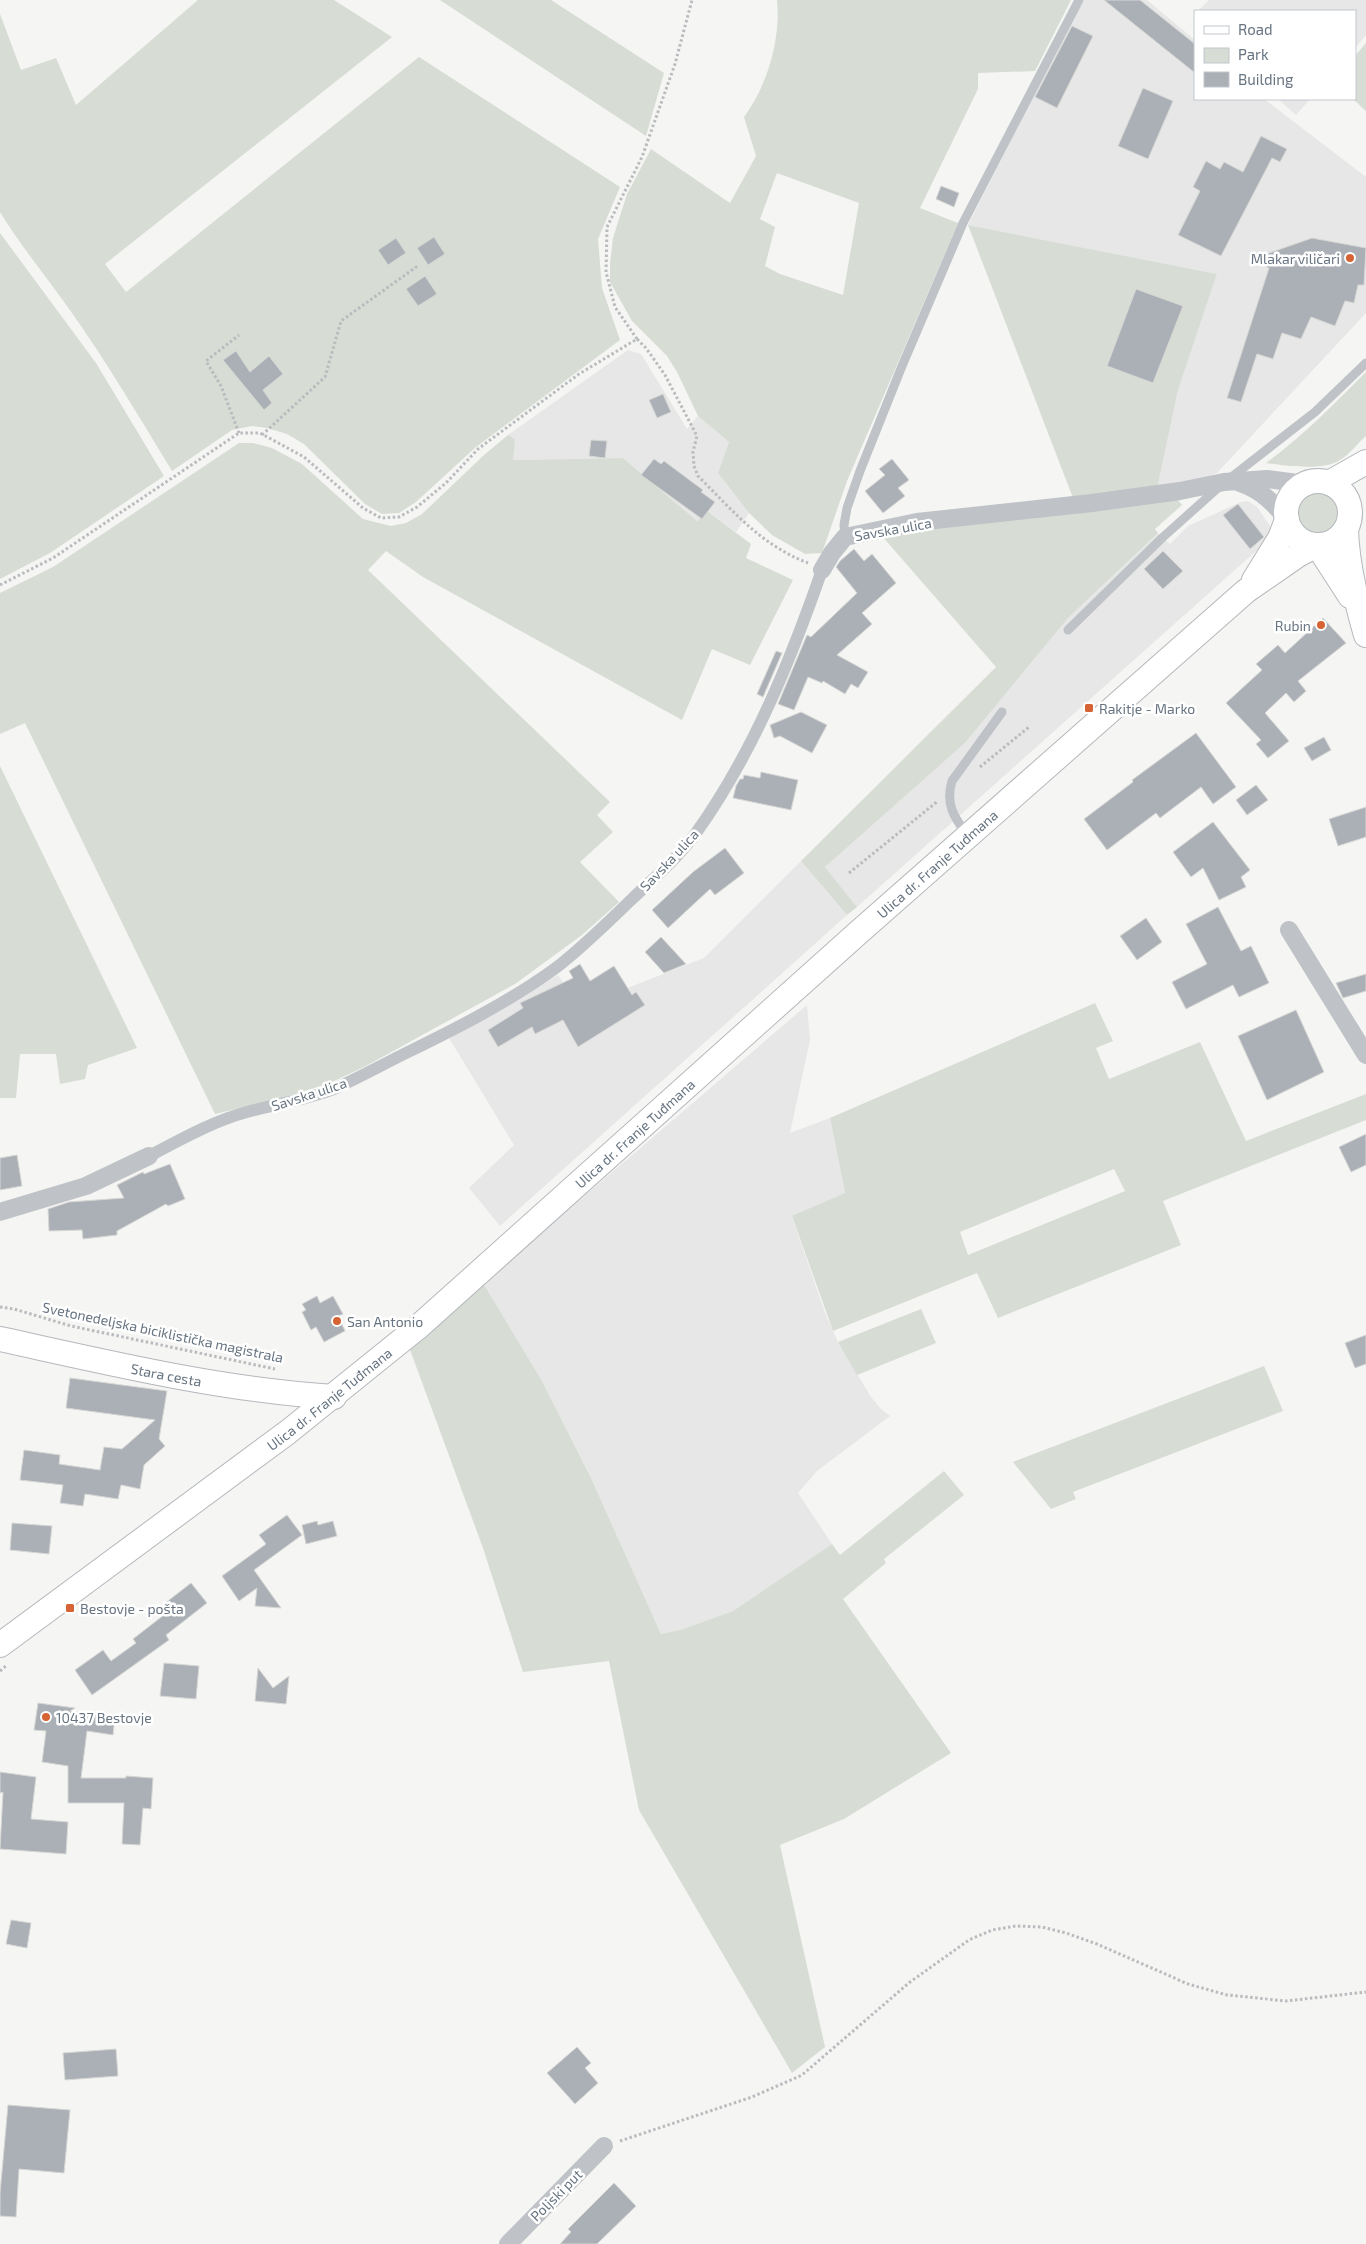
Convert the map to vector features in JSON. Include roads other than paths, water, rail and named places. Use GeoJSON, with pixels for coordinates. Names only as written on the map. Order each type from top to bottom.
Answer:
{"type":"FeatureCollection","features":[{"type":"Feature","properties":{"kind":"main road"},"geometry":{"type":"LineString","coordinates":[[1329,483],[1366,462]]}},
{"type":"Feature","properties":{"kind":"main road"},"geometry":{"type":"LineString","coordinates":[[1349,505],[1366,470]]}},
{"type":"Feature","properties":{"kind":"main road"},"geometry":{"type":"LineString","coordinates":[[1318,481],[1329,483],[1345,495],[1349,505],[1350,518],[1346,529],[1338,539],[1328,544],[1317,545],[1305,542],[1296,536],[1287,520],[1286,509],[1289,499],[1296,490],[1305,484],[1318,481]]}},
{"type":"Feature","properties":{"kind":"main road","name":"Ulica dr. Franje Tuđmana"},"geometry":{"type":"LineString","coordinates":[[1246,591],[1280,538],[1287,520]]}},
{"type":"Feature","properties":{"kind":"main road"},"geometry":{"type":"LineString","coordinates":[[1346,529],[1347,548],[1357,607],[1366,636]]}},
{"type":"Feature","properties":{"kind":"main road"},"geometry":{"type":"LineString","coordinates":[[1317,545],[1357,607]]}},
{"type":"Feature","properties":{"kind":"main road","name":"Ulica dr. Franje Tuđmana"},"geometry":{"type":"LineString","coordinates":[[0,1645],[334,1397],[417,1328],[968,836],[1246,591],[1298,555],[1317,545]]}},
{"type":"Feature","properties":{"kind":"main road","name":"Stara cesta"},"geometry":{"type":"LineString","coordinates":[[0,1339],[176,1376],[268,1392],[334,1397]]}},
{"type":"Feature","properties":{"kind":"street","name":"Savska ulica"},"geometry":{"type":"LineString","coordinates":[[0,1212],[86,1186],[220,1121],[247,1112],[287,1104],[333,1089],[469,1021],[524,989],[558,966],[675,858],[695,835],[715,806],[749,746],[776,690],[800,632],[822,570],[832,553],[845,538],[918,522],[1092,504],[1230,482],[1267,480],[1305,484]]}},
{"type":"Feature","properties":{"kind":"street"},"geometry":{"type":"LineString","coordinates":[[1230,482],[1262,493],[1276,505],[1287,520]]}},
{"type":"Feature","properties":{"kind":"street"},"geometry":{"type":"LineString","coordinates":[[1288,930],[1366,1055]]}},
{"type":"Feature","properties":{"kind":"street","name":"Poljski put"},"geometry":{"type":"LineString","coordinates":[[508,2244],[604,2146]]}},
{"type":"Feature","properties":{"kind":"lane"},"geometry":{"type":"LineString","coordinates":[[845,538],[844,525],[847,508],[860,471],[902,366],[956,241],[1079,0]]}},
{"type":"Feature","properties":{"kind":"lane"},"geometry":{"type":"LineString","coordinates":[[1068,630],[1162,538],[1315,412],[1366,363]]}},
{"type":"Feature","properties":{"kind":"lane"},"geometry":{"type":"LineString","coordinates":[[968,836],[956,820],[948,793],[952,781],[1002,712]]}},
{"type":"Feature","properties":{"kind":"place","name":"Mlakar viličari"},"geometry":{"type":"Point","coordinates":[1350,258]}},
{"type":"Feature","properties":{"kind":"place","name":"Rubin"},"geometry":{"type":"Point","coordinates":[1321,625]}},
{"type":"Feature","properties":{"kind":"place","name":"Rakitje - Marko"},"geometry":{"type":"Point","coordinates":[1089,708]}},
{"type":"Feature","properties":{"kind":"place","name":"San Antonio"},"geometry":{"type":"Point","coordinates":[337,1321]}},
{"type":"Feature","properties":{"kind":"place","name":"Bestovje - pošta"},"geometry":{"type":"Point","coordinates":[70,1608]}},
{"type":"Feature","properties":{"kind":"place","name":"10437 Bestovje"},"geometry":{"type":"Point","coordinates":[46,1717]}}]}
